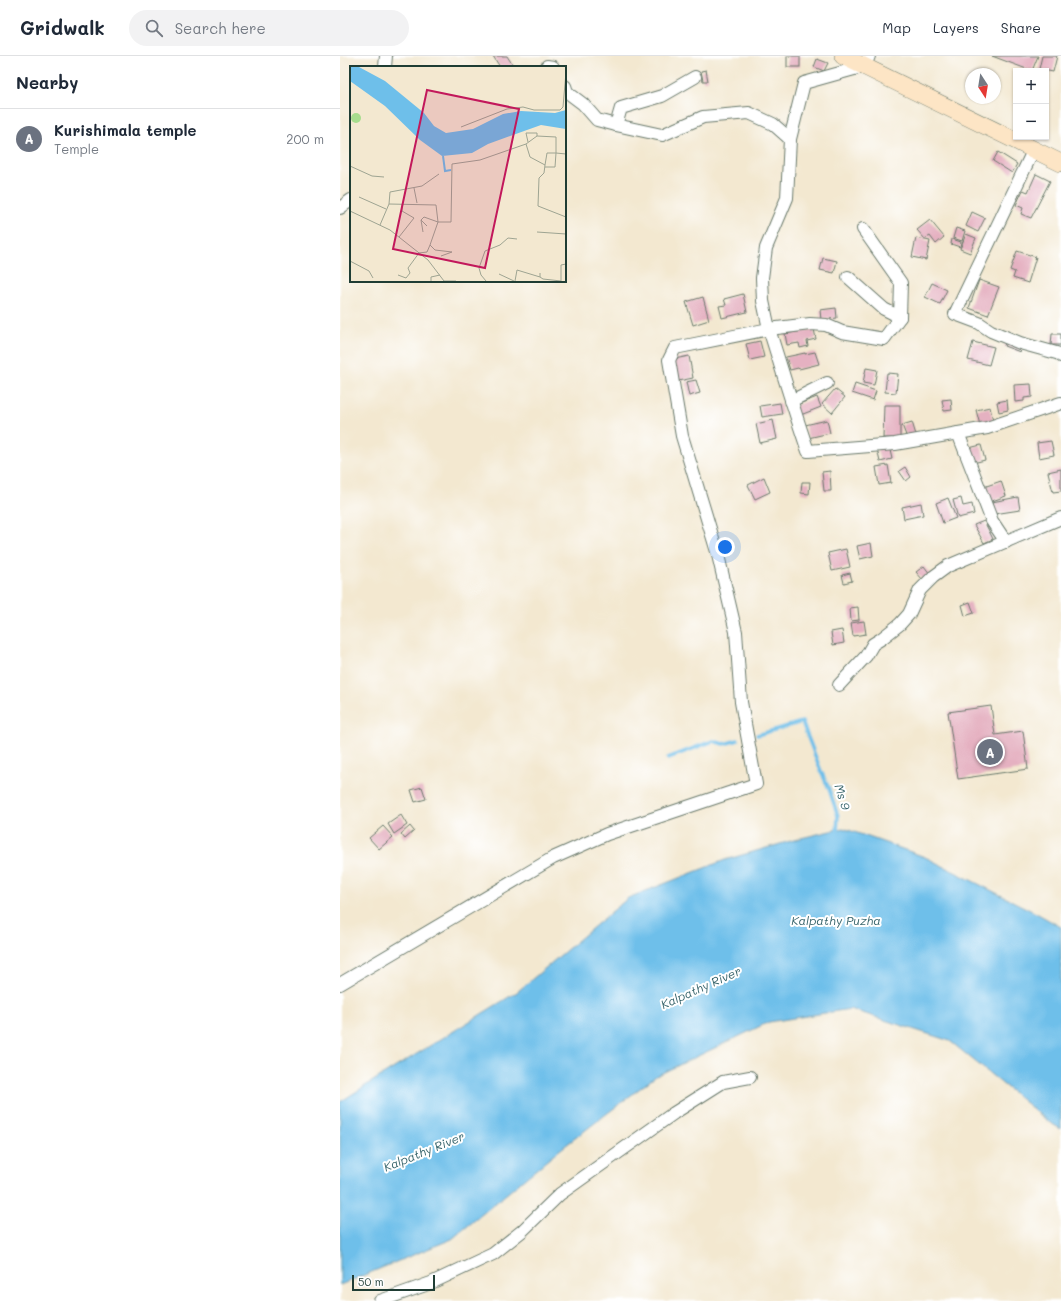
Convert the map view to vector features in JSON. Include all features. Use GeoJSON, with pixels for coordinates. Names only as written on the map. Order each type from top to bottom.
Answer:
{"type":"FeatureCollection","features":[{"type":"Feature","properties":{"kind":"main road"},"geometry":{"type":"LineString","coordinates":[[843,56],[867,61],[1061,163]]}},
{"type":"Feature","properties":{"kind":"street"},"geometry":{"type":"LineString","coordinates":[[385,66],[386,56]]}},
{"type":"Feature","properties":{"kind":"street"},"geometry":{"type":"LineString","coordinates":[[867,61],[804,83],[790,139],[786,198],[766,248],[762,278],[763,302],[791,401],[808,451],[895,444],[987,428],[1061,403]]}},
{"type":"Feature","properties":{"kind":"street"},"geometry":{"type":"LineString","coordinates":[[616,125],[621,108],[662,96],[695,77]]}},
{"type":"Feature","properties":{"kind":"street"},"geometry":{"type":"LineString","coordinates":[[566,89],[567,92],[583,104],[597,120],[616,125],[662,135],[703,117],[749,113],[774,124],[790,139]]}},
{"type":"Feature","properties":{"kind":"street"},"geometry":{"type":"LineString","coordinates":[[1034,149],[954,314],[979,323],[991,331],[1020,343],[1060,354],[1061,356]]}},
{"type":"Feature","properties":{"kind":"street"},"geometry":{"type":"LineString","coordinates":[[340,208],[350,201]]}},
{"type":"Feature","properties":{"kind":"street"},"geometry":{"type":"LineString","coordinates":[[340,984],[553,858],[607,834],[756,784],[741,702],[736,632],[718,555],[682,436],[669,360],[675,348],[810,324],[826,325],[842,332],[884,340],[900,317],[901,282],[863,229]]}},
{"type":"Feature","properties":{"kind":"street"},"geometry":{"type":"LineString","coordinates":[[848,278],[884,309],[900,317]]}},
{"type":"Feature","properties":{"kind":"street"},"geometry":{"type":"LineString","coordinates":[[791,401],[827,383]]}},
{"type":"Feature","properties":{"kind":"street"},"geometry":{"type":"LineString","coordinates":[[958,433],[992,521],[1006,542]]}},
{"type":"Feature","properties":{"kind":"street"},"geometry":{"type":"LineString","coordinates":[[839,684],[866,656],[873,644],[900,624],[909,614],[920,590],[933,577],[948,566],[1061,518]]}},
{"type":"Feature","properties":{"kind":"street"},"geometry":{"type":"LineString","coordinates":[[380,1301],[431,1283],[493,1254],[522,1231],[560,1194],[674,1113],[723,1082],[750,1077]]}},
{"type":"Feature","properties":{"kind":"water","name":"Kalpathy Puzha"},"geometry":{"type":"Polygon","coordinates":[[[843,828],[925,857],[1061,927],[1061,1129],[1049,1122],[950,1041],[850,1009],[769,1022],[656,1076],[557,1152],[452,1239],[340,1285],[340,1102],[517,992],[628,898],[725,860],[801,838],[843,828]]]}},
{"type":"Feature","properties":{"kind":"building"},"geometry":{"type":"Polygon","coordinates":[[[493,56],[507,56],[513,66],[499,66],[493,56]]]}},
{"type":"Feature","properties":{"kind":"building"},"geometry":{"type":"Polygon","coordinates":[[[787,56],[800,56],[800,67],[787,67],[787,56]]]}},
{"type":"Feature","properties":{"kind":"building"},"geometry":{"type":"Polygon","coordinates":[[[992,56],[1038,56],[1033,68],[1024,68],[992,56]]]}},
{"type":"Feature","properties":{"kind":"building"},"geometry":{"type":"Polygon","coordinates":[[[1042,56],[1057,56],[1053,72],[1049,71],[1049,68],[1039,68],[1042,56]]]}},
{"type":"Feature","properties":{"kind":"building"},"geometry":{"type":"Polygon","coordinates":[[[817,59],[828,63],[824,71],[814,67],[817,59]]]}},
{"type":"Feature","properties":{"kind":"building"},"geometry":{"type":"Polygon","coordinates":[[[706,70],[708,81],[703,81],[701,71],[706,70]]]}},
{"type":"Feature","properties":{"kind":"building"},"geometry":{"type":"Polygon","coordinates":[[[998,152],[1017,164],[1012,173],[993,161],[998,152]]]}},
{"type":"Feature","properties":{"kind":"building"},"geometry":{"type":"Polygon","coordinates":[[[1036,174],[1050,181],[1031,218],[1021,214],[1023,208],[1016,205],[1023,190],[1028,192],[1036,174]]]}},
{"type":"Feature","properties":{"kind":"building"},"geometry":{"type":"Polygon","coordinates":[[[972,212],[985,218],[978,232],[966,226],[972,212]]]}},
{"type":"Feature","properties":{"kind":"building"},"geometry":{"type":"Polygon","coordinates":[[[930,220],[944,237],[936,244],[930,236],[925,239],[917,230],[930,220]]]}},
{"type":"Feature","properties":{"kind":"building"},"geometry":{"type":"Polygon","coordinates":[[[956,228],[965,231],[962,241],[953,238],[956,228]]]}},
{"type":"Feature","properties":{"kind":"building"},"geometry":{"type":"Polygon","coordinates":[[[966,234],[976,238],[970,253],[960,249],[966,234]]]}},
{"type":"Feature","properties":{"kind":"building"},"geometry":{"type":"Polygon","coordinates":[[[916,238],[930,241],[926,260],[912,257],[916,238]]]}},
{"type":"Feature","properties":{"kind":"building"},"geometry":{"type":"Polygon","coordinates":[[[952,239],[961,242],[960,247],[951,244],[952,239]]]}},
{"type":"Feature","properties":{"kind":"building"},"geometry":{"type":"Polygon","coordinates":[[[1017,251],[1036,257],[1028,283],[1013,278],[1015,272],[1010,270],[1017,251]]]}},
{"type":"Feature","properties":{"kind":"building"},"geometry":{"type":"Polygon","coordinates":[[[823,258],[837,261],[834,273],[820,270],[823,258]]]}},
{"type":"Feature","properties":{"kind":"building"},"geometry":{"type":"Polygon","coordinates":[[[979,280],[999,287],[988,315],[969,308],[979,280]]]}},
{"type":"Feature","properties":{"kind":"building"},"geometry":{"type":"Polygon","coordinates":[[[932,283],[947,290],[940,304],[925,297],[932,283]]]}},
{"type":"Feature","properties":{"kind":"building"},"geometry":{"type":"Polygon","coordinates":[[[743,294],[747,312],[722,318],[719,306],[726,305],[724,299],[743,294]]]}},
{"type":"Feature","properties":{"kind":"building"},"geometry":{"type":"Polygon","coordinates":[[[703,297],[709,320],[693,325],[686,302],[703,297]]]}},
{"type":"Feature","properties":{"kind":"building"},"geometry":{"type":"Polygon","coordinates":[[[836,308],[837,318],[821,320],[820,310],[836,308]]]}},
{"type":"Feature","properties":{"kind":"building"},"geometry":{"type":"Polygon","coordinates":[[[814,329],[816,339],[807,341],[808,346],[800,348],[799,343],[787,345],[785,334],[814,329]]]}},
{"type":"Feature","properties":{"kind":"building"},"geometry":{"type":"Polygon","coordinates":[[[1052,334],[1061,334],[1061,345],[1051,345],[1052,334]]]}},
{"type":"Feature","properties":{"kind":"building"},"geometry":{"type":"Polygon","coordinates":[[[1007,339],[1023,344],[1020,352],[1004,346],[1007,339]]]}},
{"type":"Feature","properties":{"kind":"building"},"geometry":{"type":"Polygon","coordinates":[[[760,341],[764,357],[750,360],[746,344],[760,341]]]}},
{"type":"Feature","properties":{"kind":"building"},"geometry":{"type":"Polygon","coordinates":[[[973,342],[994,347],[989,365],[968,360],[973,342]]]}},
{"type":"Feature","properties":{"kind":"building"},"geometry":{"type":"Polygon","coordinates":[[[815,352],[819,364],[790,370],[786,357],[815,352]]]}},
{"type":"Feature","properties":{"kind":"building"},"geometry":{"type":"Polygon","coordinates":[[[689,356],[693,378],[674,382],[670,360],[689,356]]]}},
{"type":"Feature","properties":{"kind":"building"},"geometry":{"type":"Polygon","coordinates":[[[866,368],[877,370],[874,385],[863,383],[866,368]]]}},
{"type":"Feature","properties":{"kind":"building"},"geometry":{"type":"Polygon","coordinates":[[[887,373],[898,374],[896,393],[885,392],[887,373]]]}},
{"type":"Feature","properties":{"kind":"building"},"geometry":{"type":"Polygon","coordinates":[[[696,380],[700,393],[689,396],[686,382],[696,380]]]}},
{"type":"Feature","properties":{"kind":"building"},"geometry":{"type":"Polygon","coordinates":[[[855,384],[876,391],[873,400],[852,393],[855,384]]]}},
{"type":"Feature","properties":{"kind":"building"},"geometry":{"type":"Polygon","coordinates":[[[1031,384],[1032,397],[1024,398],[1024,401],[1015,402],[1014,385],[1031,384]]]}},
{"type":"Feature","properties":{"kind":"building"},"geometry":{"type":"Polygon","coordinates":[[[835,389],[845,397],[832,413],[822,404],[835,389]]]}},
{"type":"Feature","properties":{"kind":"building"},"geometry":{"type":"Polygon","coordinates":[[[817,397],[821,407],[798,416],[794,406],[817,397]]]}},
{"type":"Feature","properties":{"kind":"building"},"geometry":{"type":"Polygon","coordinates":[[[951,399],[952,410],[944,411],[942,400],[951,399]]]}},
{"type":"Feature","properties":{"kind":"building"},"geometry":{"type":"Polygon","coordinates":[[[1007,400],[1008,410],[999,412],[997,402],[1007,400]]]}},
{"type":"Feature","properties":{"kind":"building"},"geometry":{"type":"Polygon","coordinates":[[[780,403],[782,414],[762,417],[760,406],[780,403]]]}},
{"type":"Feature","properties":{"kind":"building"},"geometry":{"type":"Polygon","coordinates":[[[884,405],[900,405],[900,438],[883,438],[884,405]]]}},
{"type":"Feature","properties":{"kind":"building"},"geometry":{"type":"Polygon","coordinates":[[[990,407],[993,421],[980,425],[976,410],[990,407]]]}},
{"type":"Feature","properties":{"kind":"building"},"geometry":{"type":"Polygon","coordinates":[[[773,420],[777,439],[760,443],[756,424],[773,420]]]}},
{"type":"Feature","properties":{"kind":"building"},"geometry":{"type":"Polygon","coordinates":[[[827,420],[830,433],[808,438],[805,425],[827,420]]]}},
{"type":"Feature","properties":{"kind":"building"},"geometry":{"type":"Polygon","coordinates":[[[912,422],[916,435],[907,438],[902,425],[912,422]]]}},
{"type":"Feature","properties":{"kind":"building"},"geometry":{"type":"Polygon","coordinates":[[[1051,441],[1054,455],[1039,458],[1037,443],[1051,441]]]}},
{"type":"Feature","properties":{"kind":"building"},"geometry":{"type":"Polygon","coordinates":[[[981,445],[985,460],[969,464],[965,449],[981,445]]]}},
{"type":"Feature","properties":{"kind":"building"},"geometry":{"type":"Polygon","coordinates":[[[889,446],[892,459],[880,462],[877,449],[889,446]]]}},
{"type":"Feature","properties":{"kind":"building"},"geometry":{"type":"Polygon","coordinates":[[[888,465],[891,483],[879,485],[876,467],[888,465]]]}},
{"type":"Feature","properties":{"kind":"building"},"geometry":{"type":"Polygon","coordinates":[[[905,467],[911,477],[906,481],[899,471],[905,467]]]}},
{"type":"Feature","properties":{"kind":"building"},"geometry":{"type":"Polygon","coordinates":[[[1061,469],[1061,491],[1053,492],[1048,472],[1061,469]]]}},
{"type":"Feature","properties":{"kind":"building"},"geometry":{"type":"Polygon","coordinates":[[[830,471],[831,491],[824,491],[822,472],[830,471]]]}},
{"type":"Feature","properties":{"kind":"building"},"geometry":{"type":"Polygon","coordinates":[[[764,477],[770,492],[755,499],[748,485],[764,477]]]}},
{"type":"Feature","properties":{"kind":"building"},"geometry":{"type":"Polygon","coordinates":[[[1001,481],[1006,496],[984,504],[978,489],[1001,481]]]}},
{"type":"Feature","properties":{"kind":"building"},"geometry":{"type":"Polygon","coordinates":[[[802,482],[810,482],[809,494],[801,493],[802,482]]]}},
{"type":"Feature","properties":{"kind":"building"},"geometry":{"type":"Polygon","coordinates":[[[1018,497],[1020,510],[994,514],[992,502],[1018,497]]]}},
{"type":"Feature","properties":{"kind":"building"},"geometry":{"type":"Polygon","coordinates":[[[948,498],[956,518],[943,523],[936,503],[948,498]]]}},
{"type":"Feature","properties":{"kind":"building"},"geometry":{"type":"Polygon","coordinates":[[[961,498],[963,506],[972,504],[974,514],[958,518],[953,500],[961,498]]]}},
{"type":"Feature","properties":{"kind":"building"},"geometry":{"type":"Polygon","coordinates":[[[921,503],[923,515],[904,519],[902,507],[921,503]]]}},
{"type":"Feature","properties":{"kind":"building"},"geometry":{"type":"Polygon","coordinates":[[[984,521],[993,539],[984,543],[974,525],[984,521]]]}},
{"type":"Feature","properties":{"kind":"building"},"geometry":{"type":"Polygon","coordinates":[[[871,543],[873,556],[860,559],[857,546],[871,543]]]}},
{"type":"Feature","properties":{"kind":"building"},"geometry":{"type":"Polygon","coordinates":[[[846,549],[850,567],[832,571],[828,553],[846,549]]]}},
{"type":"Feature","properties":{"kind":"building"},"geometry":{"type":"Polygon","coordinates":[[[924,566],[930,574],[923,580],[916,572],[924,566]]]}},
{"type":"Feature","properties":{"kind":"building"},"geometry":{"type":"Polygon","coordinates":[[[850,573],[852,581],[844,583],[842,575],[850,573]]]}},
{"type":"Feature","properties":{"kind":"building"},"geometry":{"type":"Polygon","coordinates":[[[970,602],[974,613],[965,616],[962,605],[970,602]]]}},
{"type":"Feature","properties":{"kind":"building"},"geometry":{"type":"Polygon","coordinates":[[[858,607],[859,620],[851,621],[850,608],[858,607]]]}},
{"type":"Feature","properties":{"kind":"building"},"geometry":{"type":"Polygon","coordinates":[[[864,621],[866,634],[853,636],[851,623],[864,621]]]}},
{"type":"Feature","properties":{"kind":"building"},"geometry":{"type":"Polygon","coordinates":[[[842,630],[844,643],[833,645],[831,632],[842,630]]]}},
{"type":"Feature","properties":{"kind":"building"},"geometry":{"type":"Polygon","coordinates":[[[991,706],[995,735],[1023,731],[1028,769],[958,779],[948,712],[991,706]]]}},
{"type":"Feature","properties":{"kind":"building"},"geometry":{"type":"Polygon","coordinates":[[[422,787],[426,799],[415,802],[411,790],[422,787]]]}},
{"type":"Feature","properties":{"kind":"building"},"geometry":{"type":"Polygon","coordinates":[[[401,815],[407,825],[394,834],[388,824],[401,815]]]}},
{"type":"Feature","properties":{"kind":"building"},"geometry":{"type":"Polygon","coordinates":[[[383,826],[393,837],[379,849],[369,838],[383,826]]]}},
{"type":"Feature","properties":{"kind":"building"},"geometry":{"type":"Polygon","coordinates":[[[410,826],[414,831],[405,839],[401,834],[410,826]]]}},
{"type":"Feature","properties":{"kind":"waterway","name":"Ms 9"},"geometry":{"type":"LineString","coordinates":[[757,735],[802,722],[829,789],[838,816],[837,833]]}},
{"type":"Feature","properties":{"kind":"waterway","name":"Ms 9"},"geometry":{"type":"LineString","coordinates":[[668,758],[713,741],[724,744],[738,740]]}},
{"type":"Feature","properties":{"kind":"place","name":"Kurishimala temple"},"geometry":{"type":"Point","coordinates":[990,752]}},
{"type":"Feature","properties":{"kind":"water label","name":"Kalpathy River"},"geometry":{"type":"Point","coordinates":[701,988]}},
{"type":"Feature","properties":{"kind":"water label","name":"Kalpathy River"},"geometry":{"type":"Point","coordinates":[424,1152]}}]}
